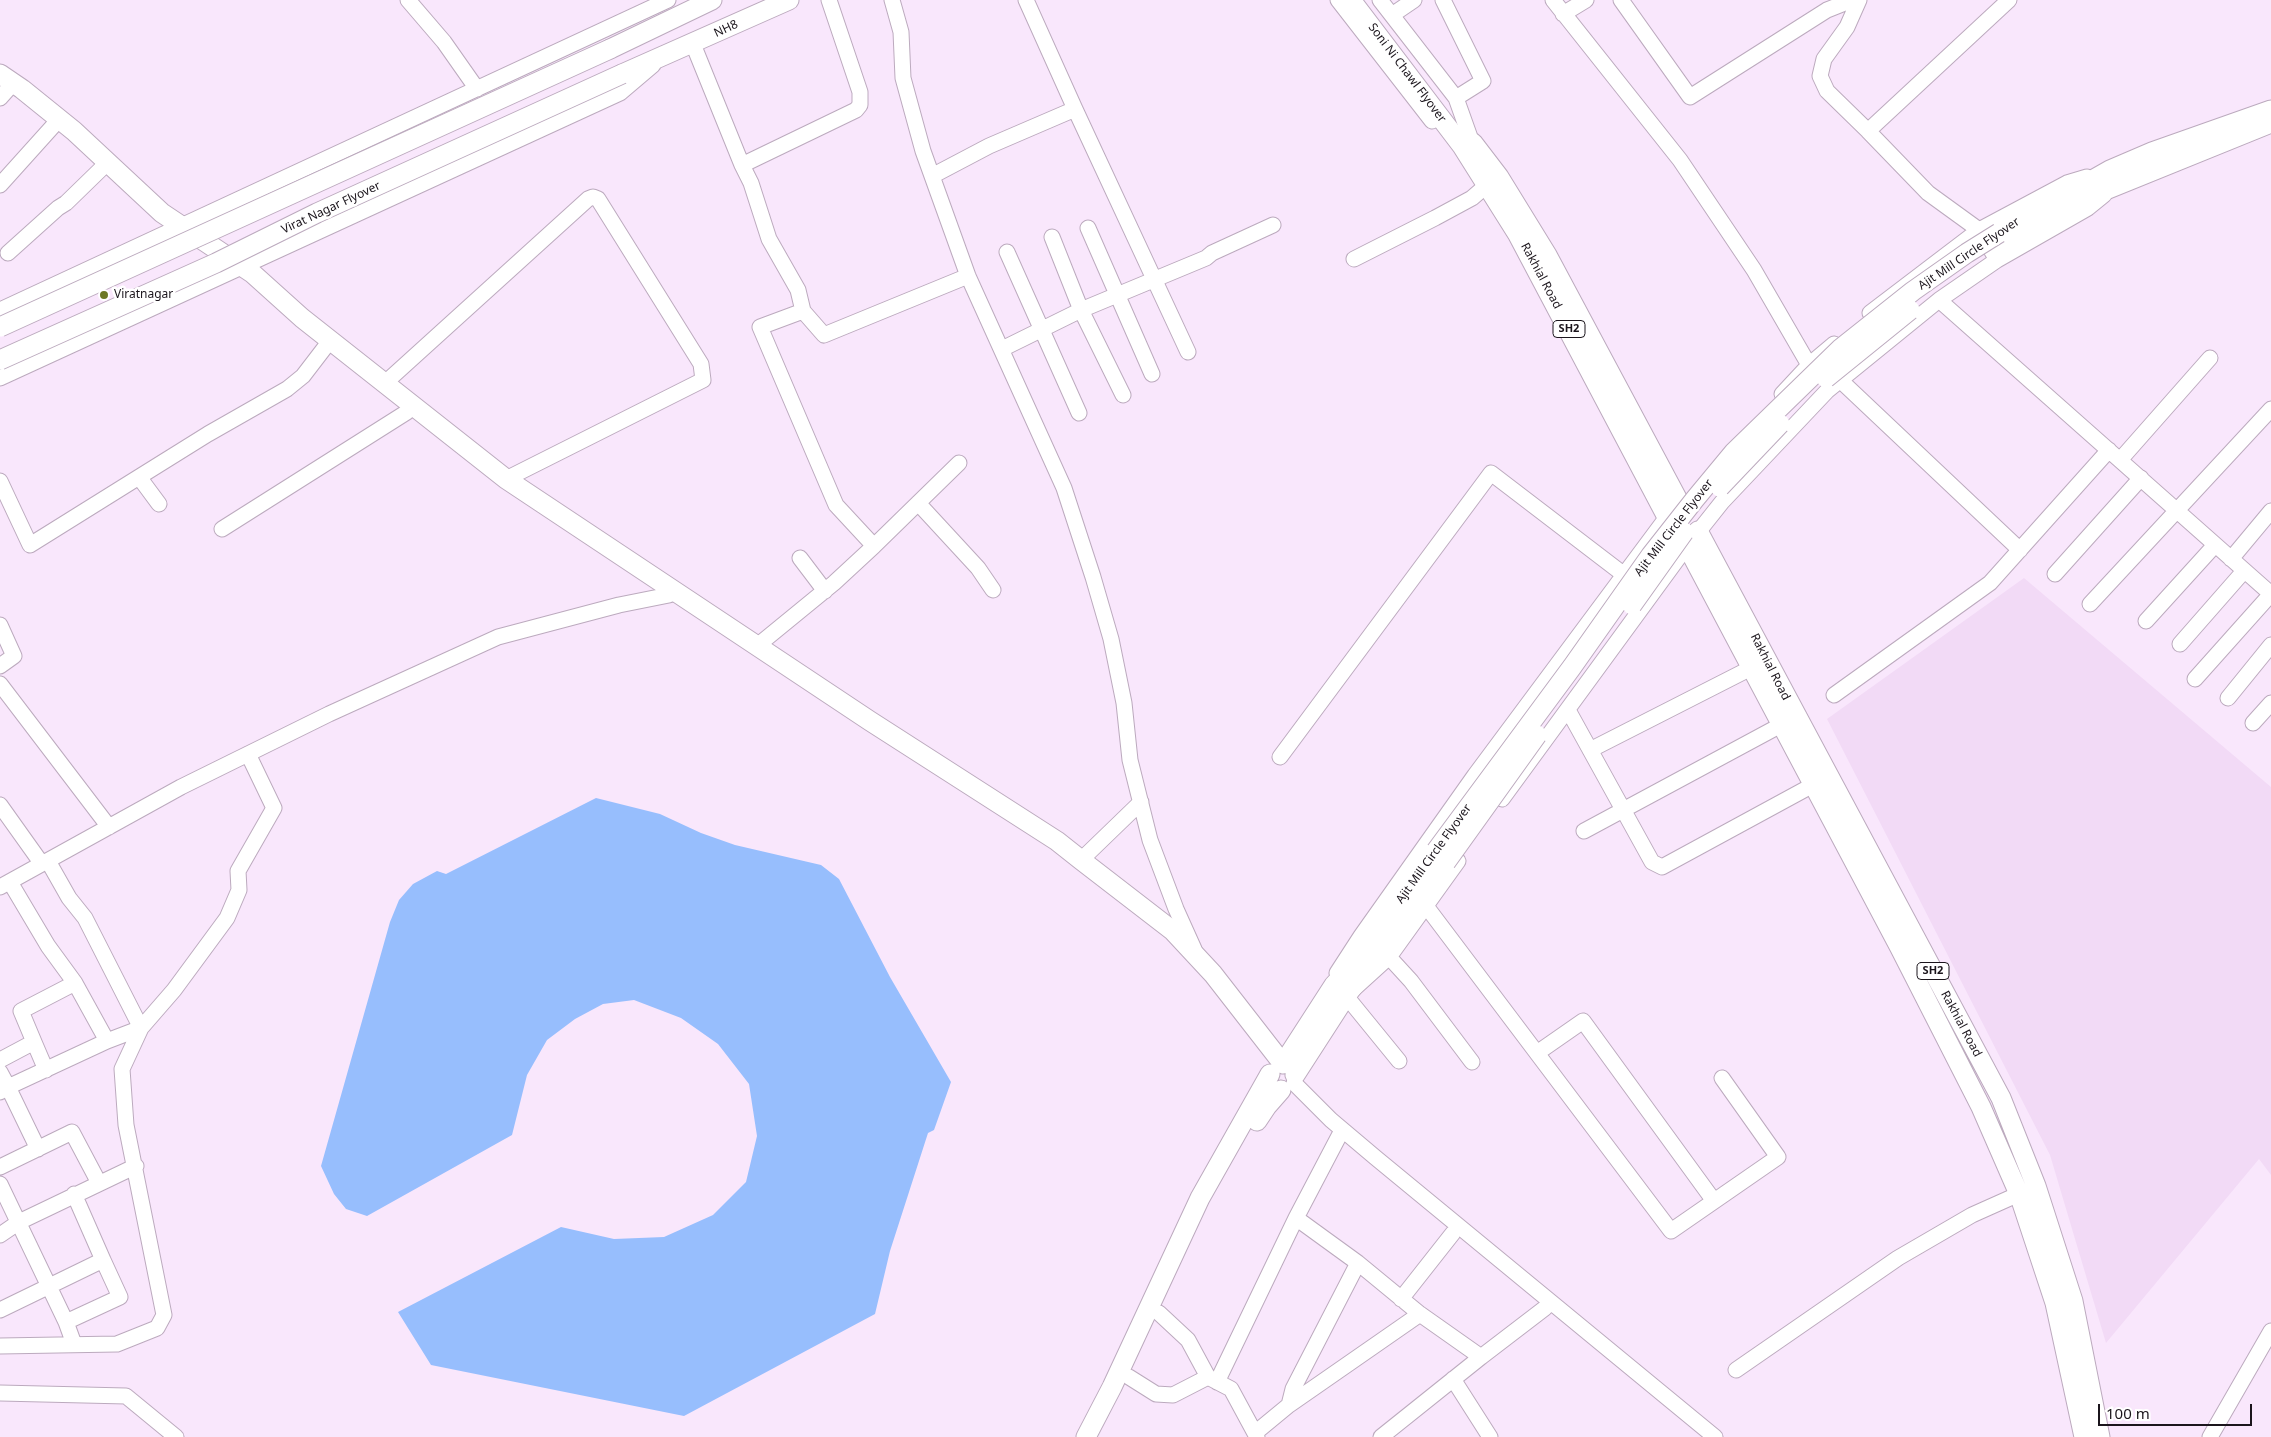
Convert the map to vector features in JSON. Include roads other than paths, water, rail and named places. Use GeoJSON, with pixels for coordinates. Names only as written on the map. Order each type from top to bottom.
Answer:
{"type":"FeatureCollection","features":[{"type":"Feature","properties":{"kind":"main road"},"geometry":{"type":"LineString","coordinates":[[0,327],[610,49],[712,0]]}},
{"type":"Feature","properties":{"kind":"main road","name":"NH8"},"geometry":{"type":"LineString","coordinates":[[662,57],[789,0]]}},
{"type":"Feature","properties":{"kind":"main road","name":"Soni Ni Chawl Flyover"},"geometry":{"type":"LineString","coordinates":[[1351,0],[1448,106]]}},
{"type":"Feature","properties":{"kind":"main road","name":"Soni Ni Chawl Flyover"},"geometry":{"type":"LineString","coordinates":[[1366,0],[1448,106],[1467,143]]}},
{"type":"Feature","properties":{"kind":"main road","name":"Virat Nagar Flyover"},"geometry":{"type":"LineString","coordinates":[[0,360],[216,263],[335,205],[662,57]]}},
{"type":"Feature","properties":{"kind":"main road"},"geometry":{"type":"LineString","coordinates":[[2,87],[22,89],[74,131],[176,228]]}},
{"type":"Feature","properties":{"kind":"main road"},"geometry":{"type":"LineString","coordinates":[[2,87],[54,125],[156,219],[176,228],[240,268],[506,479],[867,727],[1052,847],[1168,936],[1196,960]]}},
{"type":"Feature","properties":{"kind":"main road"},"geometry":{"type":"LineString","coordinates":[[2114,177],[2152,152],[2271,110]]}},
{"type":"Feature","properties":{"kind":"main road"},"geometry":{"type":"LineString","coordinates":[[2114,177],[2271,123]]}},
{"type":"Feature","properties":{"kind":"main road","name":"Rakhial Road"},"geometry":{"type":"LineString","coordinates":[[1467,143],[1487,185],[1535,262],[1667,516]]}},
{"type":"Feature","properties":{"kind":"main road","name":"Rakhial Road"},"geometry":{"type":"LineString","coordinates":[[1467,143],[1499,177],[1547,255],[1679,502]]}},
{"type":"Feature","properties":{"kind":"main road","name":"Ajit Mill Circle Flyover"},"geometry":{"type":"LineString","coordinates":[[1283,1078],[1340,990],[1719,488],[1833,372],[1957,275],[2000,246],[2086,198],[2114,177]]}},
{"type":"Feature","properties":{"kind":"main road"},"geometry":{"type":"LineString","coordinates":[[240,268],[326,346],[407,412],[502,485],[757,646],[1056,841],[1173,931],[1283,1078]]}},
{"type":"Feature","properties":{"kind":"main road","name":"Rakhial Road"},"geometry":{"type":"LineString","coordinates":[[1698,531],[2001,1098],[2036,1186],[2073,1301],[2100,1437]]}},
{"type":"Feature","properties":{"kind":"main road","name":"Rakhial Road"},"geometry":{"type":"LineString","coordinates":[[1687,546],[1814,785],[1981,1107],[2019,1194],[2055,1302],[2084,1437]]}},
{"type":"Feature","properties":{"kind":"main road"},"geometry":{"type":"LineString","coordinates":[[1099,1437],[1224,1179],[1283,1078]]}},
{"type":"Feature","properties":{"kind":"main road"},"geometry":{"type":"LineString","coordinates":[[1086,1437],[1112,1387],[1200,1198],[1283,1078]]}},
{"type":"Feature","properties":{"kind":"street"},"geometry":{"type":"LineString","coordinates":[[408,0],[444,42],[477,89]]}},
{"type":"Feature","properties":{"kind":"street"},"geometry":{"type":"LineString","coordinates":[[0,310],[625,20],[642,5],[666,0]]}},
{"type":"Feature","properties":{"kind":"street"},"geometry":{"type":"LineString","coordinates":[[742,164],[856,110],[860,105],[860,92],[829,0]]}},
{"type":"Feature","properties":{"kind":"street"},"geometry":{"type":"LineString","coordinates":[[892,0],[900,32],[903,78],[923,151],[968,276],[1064,488],[1093,577],[1111,639],[1124,703],[1130,760],[1150,840],[1196,960]]}},
{"type":"Feature","properties":{"kind":"street"},"geometry":{"type":"LineString","coordinates":[[1026,0],[1188,352]]}},
{"type":"Feature","properties":{"kind":"street"},"geometry":{"type":"LineString","coordinates":[[1338,0],[1430,120],[1467,143]]}},
{"type":"Feature","properties":{"kind":"street"},"geometry":{"type":"LineString","coordinates":[[1380,0],[1392,15],[1448,106],[1484,81],[1443,0]]}},
{"type":"Feature","properties":{"kind":"street"},"geometry":{"type":"LineString","coordinates":[[1392,15],[1414,0]]}},
{"type":"Feature","properties":{"kind":"street"},"geometry":{"type":"LineString","coordinates":[[1553,0],[1680,160],[1754,270],[1809,365]]}},
{"type":"Feature","properties":{"kind":"street"},"geometry":{"type":"LineString","coordinates":[[1563,14],[1586,0]]}},
{"type":"Feature","properties":{"kind":"street"},"geometry":{"type":"LineString","coordinates":[[1621,0],[1690,97],[1824,5],[1852,0]]}},
{"type":"Feature","properties":{"kind":"street"},"geometry":{"type":"LineString","coordinates":[[1340,990],[1389,957],[1687,546],[1722,502],[1827,390],[1939,300],[2000,246],[1928,193],[1827,91],[1820,76],[1824,59],[1847,27],[1860,0]]}},
{"type":"Feature","properties":{"kind":"street"},"geometry":{"type":"LineString","coordinates":[[1868,131],[2009,0]]}},
{"type":"Feature","properties":{"kind":"street"},"geometry":{"type":"LineString","coordinates":[[625,20],[633,38]]}},
{"type":"Feature","properties":{"kind":"street"},"geometry":{"type":"LineString","coordinates":[[694,44],[742,164],[752,182],[769,239],[798,290],[803,311],[824,335],[968,276]]}},
{"type":"Feature","properties":{"kind":"street"},"geometry":{"type":"LineString","coordinates":[[0,378],[620,93],[662,57]]}},
{"type":"Feature","properties":{"kind":"street"},"geometry":{"type":"LineString","coordinates":[[932,176],[989,146],[1075,109]]}},
{"type":"Feature","properties":{"kind":"street"},"geometry":{"type":"LineString","coordinates":[[0,185],[54,125]]}},
{"type":"Feature","properties":{"kind":"street"},"geometry":{"type":"LineString","coordinates":[[8,253],[102,168]]}},
{"type":"Feature","properties":{"kind":"street"},"geometry":{"type":"LineString","coordinates":[[1400,1061],[1340,990],[1337,972],[1361,936],[1667,516],[1809,365],[1892,296],[1980,230],[2067,183],[2114,177]]}},
{"type":"Feature","properties":{"kind":"street"},"geometry":{"type":"LineString","coordinates":[[1354,258],[1472,198],[1487,185]]}},
{"type":"Feature","properties":{"kind":"street"},"geometry":{"type":"LineString","coordinates":[[385,383],[588,199],[593,197],[598,199],[701,364],[704,380],[506,479]]}},
{"type":"Feature","properties":{"kind":"street"},"geometry":{"type":"LineString","coordinates":[[1002,349],[1041,328],[1206,258],[1212,253],[1273,225]]}},
{"type":"Feature","properties":{"kind":"street"},"geometry":{"type":"LineString","coordinates":[[1088,228],[1152,374]]}},
{"type":"Feature","properties":{"kind":"street"},"geometry":{"type":"LineString","coordinates":[[1052,237],[1081,310],[1123,395]]}},
{"type":"Feature","properties":{"kind":"street"},"geometry":{"type":"LineString","coordinates":[[1007,252],[1079,413]]}},
{"type":"Feature","properties":{"kind":"street"},"geometry":{"type":"LineString","coordinates":[[1939,300],[2271,594],[2195,678]]}},
{"type":"Feature","properties":{"kind":"street"},"geometry":{"type":"LineString","coordinates":[[803,311],[760,327],[836,504],[874,546]]}},
{"type":"Feature","properties":{"kind":"street"},"geometry":{"type":"LineString","coordinates":[[0,481],[30,545],[139,477],[287,389],[303,376],[326,346]]}},
{"type":"Feature","properties":{"kind":"street"},"geometry":{"type":"LineString","coordinates":[[1834,695],[1990,583],[2020,550],[2210,358]]}},
{"type":"Feature","properties":{"kind":"street"},"geometry":{"type":"LineString","coordinates":[[1840,380],[2020,550]]}},
{"type":"Feature","properties":{"kind":"street"},"geometry":{"type":"LineString","coordinates":[[2090,604],[2271,409]]}},
{"type":"Feature","properties":{"kind":"street"},"geometry":{"type":"LineString","coordinates":[[222,529],[407,412]]}},
{"type":"Feature","properties":{"kind":"street"},"geometry":{"type":"LineString","coordinates":[[757,646],[825,591],[959,463]]}},
{"type":"Feature","properties":{"kind":"street"},"geometry":{"type":"LineString","coordinates":[[1280,757],[1491,473],[1623,574]]}},
{"type":"Feature","properties":{"kind":"street"},"geometry":{"type":"LineString","coordinates":[[139,477],[159,504]]}},
{"type":"Feature","properties":{"kind":"street"},"geometry":{"type":"LineString","coordinates":[[2055,574],[2141,478]]}},
{"type":"Feature","properties":{"kind":"street"},"geometry":{"type":"LineString","coordinates":[[1679,502],[1698,531]]}},
{"type":"Feature","properties":{"kind":"street"},"geometry":{"type":"LineString","coordinates":[[918,503],[978,568],[993,590]]}},
{"type":"Feature","properties":{"kind":"street"},"geometry":{"type":"LineString","coordinates":[[2231,559],[2271,511]]}},
{"type":"Feature","properties":{"kind":"street"},"geometry":{"type":"LineString","coordinates":[[1667,516],[1687,546]]}},
{"type":"Feature","properties":{"kind":"street"},"geometry":{"type":"LineString","coordinates":[[2146,621],[2215,545]]}},
{"type":"Feature","properties":{"kind":"street"},"geometry":{"type":"LineString","coordinates":[[800,558],[825,591]]}},
{"type":"Feature","properties":{"kind":"street"},"geometry":{"type":"LineString","coordinates":[[2180,644],[2244,571]]}},
{"type":"Feature","properties":{"kind":"street"},"geometry":{"type":"LineString","coordinates":[[107,1041],[75,983],[5,884],[181,787],[329,714],[498,637],[670,592]]}},
{"type":"Feature","properties":{"kind":"street"},"geometry":{"type":"LineString","coordinates":[[0,625],[14,656],[0,666]]}},
{"type":"Feature","properties":{"kind":"street"},"geometry":{"type":"LineString","coordinates":[[2228,698],[2271,645]]}},
{"type":"Feature","properties":{"kind":"street"},"geometry":{"type":"LineString","coordinates":[[1590,750],[1751,668]]}},
{"type":"Feature","properties":{"kind":"street"},"geometry":{"type":"LineString","coordinates":[[0,684],[109,827]]}},
{"type":"Feature","properties":{"kind":"street"},"geometry":{"type":"LineString","coordinates":[[2252,723],[2271,703]]}},
{"type":"Feature","properties":{"kind":"street"},"geometry":{"type":"LineString","coordinates":[[1568,710],[1652,862],[1662,867],[1814,785]]}},
{"type":"Feature","properties":{"kind":"street"},"geometry":{"type":"LineString","coordinates":[[1584,831],[1781,725]]}},
{"type":"Feature","properties":{"kind":"street"},"geometry":{"type":"LineString","coordinates":[[0,1346],[117,1344],[157,1328],[164,1315],[136,1166],[126,1126],[122,1069],[141,1028],[174,990],[227,918],[239,890],[238,871],[274,808],[248,754]]}},
{"type":"Feature","properties":{"kind":"street"},"geometry":{"type":"LineString","coordinates":[[1081,860],[1141,802]]}},
{"type":"Feature","properties":{"kind":"street"},"geometry":{"type":"LineString","coordinates":[[0,805],[45,862],[85,918],[141,1028]]}},
{"type":"Feature","properties":{"kind":"street"},"geometry":{"type":"LineString","coordinates":[[1426,906],[1670,1231],[1778,1157],[1722,1078]]}},
{"type":"Feature","properties":{"kind":"street"},"geometry":{"type":"LineString","coordinates":[[1389,957],[1410,981],[1472,1062]]}},
{"type":"Feature","properties":{"kind":"street"},"geometry":{"type":"LineString","coordinates":[[46,1070],[21,1011],[75,983]]}},
{"type":"Feature","properties":{"kind":"street"},"geometry":{"type":"LineString","coordinates":[[1537,1053],[1583,1021],[1714,1201]]}},
{"type":"Feature","properties":{"kind":"street"},"geometry":{"type":"LineString","coordinates":[[4,1090],[107,1041],[141,1028]]}},
{"type":"Feature","properties":{"kind":"street"},"geometry":{"type":"LineString","coordinates":[[0,1060],[34,1042]]}},
{"type":"Feature","properties":{"kind":"street"},"geometry":{"type":"LineString","coordinates":[[0,1072],[4,1090],[38,1149]]}},
{"type":"Feature","properties":{"kind":"street"},"geometry":{"type":"LineString","coordinates":[[1283,1078],[1339,1136],[1453,1233],[1704,1437]]}},
{"type":"Feature","properties":{"kind":"street"},"geometry":{"type":"LineString","coordinates":[[1283,1078],[1405,1183],[1715,1437]]}},
{"type":"Feature","properties":{"kind":"street"},"geometry":{"type":"LineString","coordinates":[[0,1167],[72,1132],[99,1182]]}},
{"type":"Feature","properties":{"kind":"street"},"geometry":{"type":"LineString","coordinates":[[1129,1378],[1156,1394],[1173,1395],[1213,1380],[1339,1136]]}},
{"type":"Feature","properties":{"kind":"street"},"geometry":{"type":"LineString","coordinates":[[0,1235],[18,1222],[136,1166]]}},
{"type":"Feature","properties":{"kind":"street"},"geometry":{"type":"LineString","coordinates":[[0,1184],[50,1286],[74,1344]]}},
{"type":"Feature","properties":{"kind":"street"},"geometry":{"type":"LineString","coordinates":[[66,1322],[120,1297],[74,1194]]}},
{"type":"Feature","properties":{"kind":"street"},"geometry":{"type":"LineString","coordinates":[[1736,1370],[1898,1258],[1972,1215],[2019,1194]]}},
{"type":"Feature","properties":{"kind":"street"},"geometry":{"type":"LineString","coordinates":[[1296,1218],[1358,1263],[1420,1314],[1481,1357]]}},
{"type":"Feature","properties":{"kind":"street"},"geometry":{"type":"LineString","coordinates":[[1401,1299],[1453,1233]]}},
{"type":"Feature","properties":{"kind":"street"},"geometry":{"type":"LineString","coordinates":[[0,1310],[103,1260]]}},
{"type":"Feature","properties":{"kind":"street"},"geometry":{"type":"LineString","coordinates":[[1289,1405],[1294,1389],[1358,1263]]}},
{"type":"Feature","properties":{"kind":"street"},"geometry":{"type":"LineString","coordinates":[[1381,1437],[1395,1432],[1454,1379],[1545,1308]]}},
{"type":"Feature","properties":{"kind":"street"},"geometry":{"type":"LineString","coordinates":[[1159,1313],[1188,1340],[1213,1380],[1231,1389],[1256,1435],[1289,1405],[1420,1314]]}},
{"type":"Feature","properties":{"kind":"street"},"geometry":{"type":"LineString","coordinates":[[2210,1437],[2271,1331]]}},
{"type":"Feature","properties":{"kind":"street"},"geometry":{"type":"LineString","coordinates":[[1454,1379],[1490,1437]]}},
{"type":"Feature","properties":{"kind":"street"},"geometry":{"type":"LineString","coordinates":[[0,1393],[126,1396],[176,1437]]}},
{"type":"Feature","properties":{"kind":"water"},"geometry":{"type":"Polygon","coordinates":[[[596,798],[660,814],[701,833],[735,845],[821,865],[839,879],[890,977],[951,1082],[934,1130],[928,1133],[890,1251],[875,1314],[684,1416],[431,1365],[398,1312],[561,1227],[614,1239],[664,1237],[713,1215],[746,1182],[757,1136],[749,1084],[718,1044],[681,1018],[634,1000],[603,1004],[575,1019],[547,1040],[527,1075],[512,1135],[367,1216],[346,1209],[334,1194],[321,1166],[390,922],[399,900],[413,884],[437,871],[446,874],[596,798]]]}},
{"type":"Feature","properties":{"kind":"place","name":"Viratnagar"},"geometry":{"type":"Point","coordinates":[104,295]}}]}
